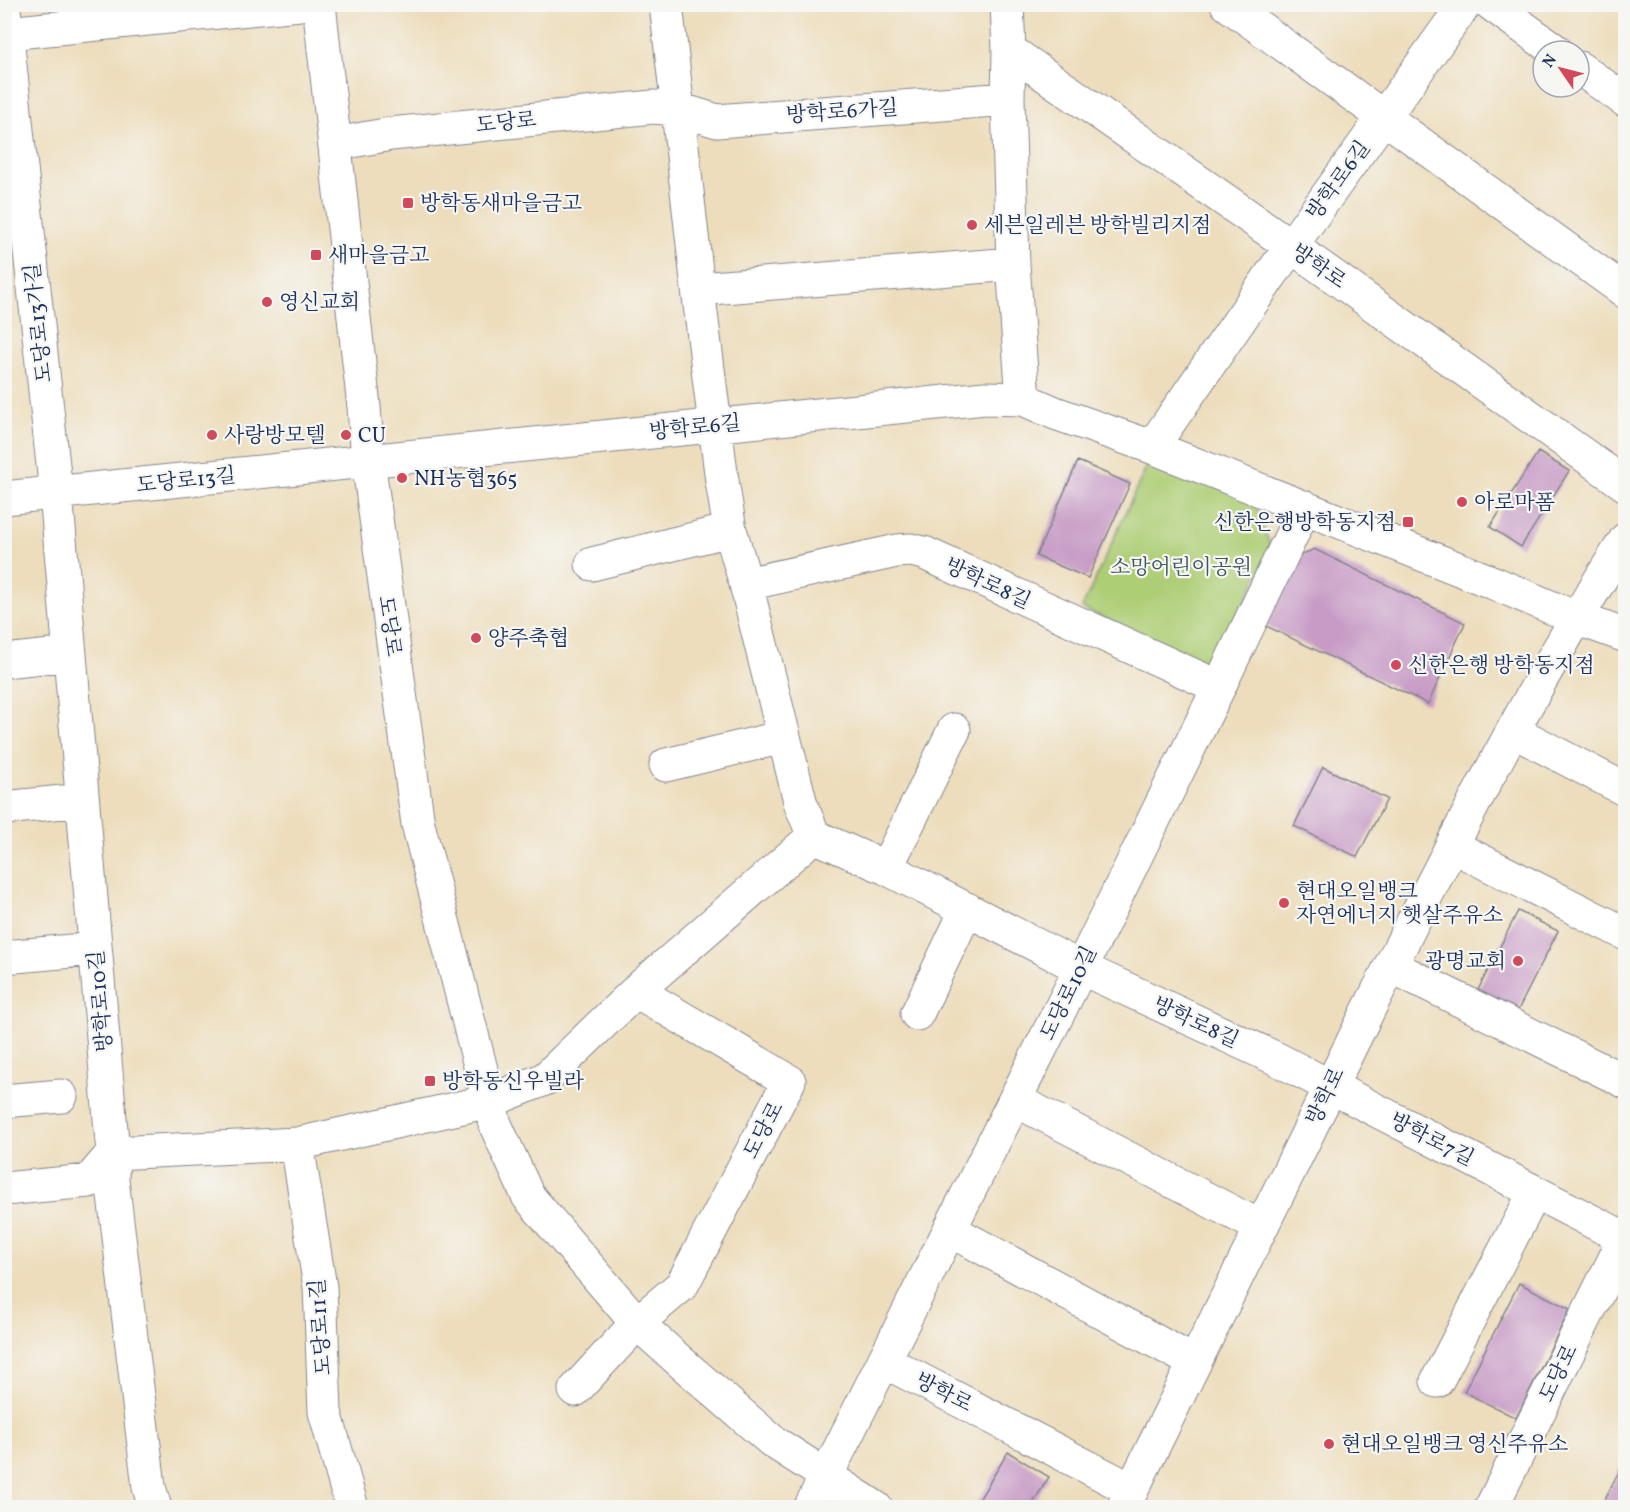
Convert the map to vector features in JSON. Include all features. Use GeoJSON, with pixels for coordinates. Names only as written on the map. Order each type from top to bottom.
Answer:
{"type":"FeatureCollection","features":[{"type":"Feature","properties":{"kind":"street"},"geometry":{"type":"LineString","coordinates":[[6,21],[300,4]]}},
{"type":"Feature","properties":{"kind":"street","name":"도당로"},"geometry":{"type":"LineString","coordinates":[[319,4],[368,460],[418,824],[495,1124],[528,1196],[637,1323],[772,1441],[876,1508]]}},
{"type":"Feature","properties":{"kind":"street"},"geometry":{"type":"LineString","coordinates":[[4,1189],[89,1181],[113,1153],[297,1144],[490,1101],[545,1079],[636,991],[814,836],[801,805],[746,584],[730,530],[698,289],[666,4]]}},
{"type":"Feature","properties":{"kind":"street"},"geometry":{"type":"LineString","coordinates":[[1007,4],[1010,50],[1008,99],[1013,264],[1023,399]]}},
{"type":"Feature","properties":{"kind":"street"},"geometry":{"type":"LineString","coordinates":[[1227,4],[1626,292]]}},
{"type":"Feature","properties":{"kind":"street","name":"방학로6길"},"geometry":{"type":"LineString","coordinates":[[1152,447],[1291,246],[1465,4]]}},
{"type":"Feature","properties":{"kind":"street"},"geometry":{"type":"LineString","coordinates":[[1491,4],[1539,39]]}},
{"type":"Feature","properties":{"kind":"street","name":"도당로13가길"},"geometry":{"type":"LineString","coordinates":[[6,21],[56,493]]}},
{"type":"Feature","properties":{"kind":"street","name":"방학로"},"geometry":{"type":"LineString","coordinates":[[1010,50],[1291,246],[1626,485]]}},
{"type":"Feature","properties":{"kind":"street"},"geometry":{"type":"LineString","coordinates":[[1591,76],[1626,101]]}},
{"type":"Feature","properties":{"kind":"street","name":"방학로6가길"},"geometry":{"type":"LineString","coordinates":[[678,110],[717,121],[1008,99]]}},
{"type":"Feature","properties":{"kind":"street","name":"도당로"},"geometry":{"type":"LineString","coordinates":[[335,144],[391,134],[652,107],[678,110]]}},
{"type":"Feature","properties":{"kind":"street"},"geometry":{"type":"LineString","coordinates":[[698,289],[1013,264]]}},
{"type":"Feature","properties":{"kind":"street","name":"방학로6길"},"geometry":{"type":"LineString","coordinates":[[368,460],[985,398],[1023,399],[1305,507],[1576,618],[1626,636]]}},
{"type":"Feature","properties":{"kind":"street","name":"도당로13길"},"geometry":{"type":"LineString","coordinates":[[4,498],[368,460]]}},
{"type":"Feature","properties":{"kind":"street","name":"방학로10길"},"geometry":{"type":"LineString","coordinates":[[56,493],[113,1153],[112,1179],[149,1487],[155,1508]]}},
{"type":"Feature","properties":{"kind":"street","name":"도당로10길"},"geometry":{"type":"LineString","coordinates":[[810,1508],[1081,968],[1305,507]]}},
{"type":"Feature","properties":{"kind":"street"},"geometry":{"type":"LineString","coordinates":[[592,564],[730,530]]}},
{"type":"Feature","properties":{"kind":"street","name":"방학로"},"geometry":{"type":"LineString","coordinates":[[884,1361],[1127,1499],[1329,1086],[1452,846],[1576,618],[1626,539]]}},
{"type":"Feature","properties":{"kind":"street","name":"방학로8길"},"geometry":{"type":"LineString","coordinates":[[746,584],[897,551],[911,550],[924,553],[1219,687]]}},
{"type":"Feature","properties":{"kind":"street"},"geometry":{"type":"LineString","coordinates":[[4,661],[70,654]]}},
{"type":"Feature","properties":{"kind":"street"},"geometry":{"type":"LineString","coordinates":[[886,867],[954,730]]}},
{"type":"Feature","properties":{"kind":"street"},"geometry":{"type":"LineString","coordinates":[[1513,731],[1626,790]]}},
{"type":"Feature","properties":{"kind":"street"},"geometry":{"type":"LineString","coordinates":[[666,765],[783,736]]}},
{"type":"Feature","properties":{"kind":"street"},"geometry":{"type":"LineString","coordinates":[[4,808],[82,800]]}},
{"type":"Feature","properties":{"kind":"street","name":"방학로8길"},"geometry":{"type":"LineString","coordinates":[[814,836],[886,867],[1081,968],[1275,1058],[1329,1086]]}},
{"type":"Feature","properties":{"kind":"street"},"geometry":{"type":"LineString","coordinates":[[1452,846],[1626,934]]}},
{"type":"Feature","properties":{"kind":"street"},"geometry":{"type":"LineString","coordinates":[[917,1014],[967,909]]}},
{"type":"Feature","properties":{"kind":"street"},"geometry":{"type":"LineString","coordinates":[[4,957],[95,949]]}},
{"type":"Feature","properties":{"kind":"street"},"geometry":{"type":"LineString","coordinates":[[1391,966],[1626,1082]]}},
{"type":"Feature","properties":{"kind":"street","name":"도당로"},"geometry":{"type":"LineString","coordinates":[[574,1390],[637,1323],[682,1285],[789,1081],[636,991]]}},
{"type":"Feature","properties":{"kind":"street","name":"방학로7길"},"geometry":{"type":"LineString","coordinates":[[1329,1086],[1625,1238]]}},
{"type":"Feature","properties":{"kind":"street"},"geometry":{"type":"LineString","coordinates":[[4,1101],[62,1096]]}},
{"type":"Feature","properties":{"kind":"street"},"geometry":{"type":"LineString","coordinates":[[1015,1100],[1261,1227]]}},
{"type":"Feature","properties":{"kind":"street","name":"도당로11길"},"geometry":{"type":"LineString","coordinates":[[297,1144],[320,1287],[326,1412],[352,1508]]}},
{"type":"Feature","properties":{"kind":"street"},"geometry":{"type":"LineString","coordinates":[[1437,1381],[1534,1192]]}},
{"type":"Feature","properties":{"kind":"street"},"geometry":{"type":"LineString","coordinates":[[950,1230],[1194,1362]]}},
{"type":"Feature","properties":{"kind":"street","name":"도당로"},"geometry":{"type":"LineString","coordinates":[[1491,1508],[1625,1238]]}},
{"type":"Feature","properties":{"kind":"green space","name":"소망어린이공원"},"geometry":{"type":"Polygon","coordinates":[[[1151,457],[1253,499],[1271,548],[1214,667],[1082,608],[1151,457]]]}},
{"type":"Feature","properties":{"kind":"building"},"geometry":{"type":"Polygon","coordinates":[[[1538,452],[1569,471],[1521,547],[1490,527],[1538,452]]]}},
{"type":"Feature","properties":{"kind":"building"},"geometry":{"type":"Polygon","coordinates":[[[1078,461],[1130,484],[1088,578],[1036,556],[1078,461]]]}},
{"type":"Feature","properties":{"kind":"building","name":"신한은행 방학동지점"},"geometry":{"type":"Polygon","coordinates":[[[1314,549],[1465,623],[1428,704],[1266,626],[1298,557],[1314,549]]]}},
{"type":"Feature","properties":{"kind":"building"},"geometry":{"type":"Polygon","coordinates":[[[1323,767],[1387,799],[1357,857],[1294,826],[1323,767]]]}},
{"type":"Feature","properties":{"kind":"building","name":"광명교회"},"geometry":{"type":"Polygon","coordinates":[[[1518,911],[1558,931],[1518,1010],[1478,990],[1518,911]]]}},
{"type":"Feature","properties":{"kind":"building"},"geometry":{"type":"Polygon","coordinates":[[[1519,1283],[1570,1309],[1516,1418],[1464,1392],[1519,1283]]]}},
{"type":"Feature","properties":{"kind":"building"},"geometry":{"type":"Polygon","coordinates":[[[1008,1452],[1049,1477],[1030,1508],[974,1508],[1008,1452]]]}},
{"type":"Feature","properties":{"kind":"building"},"geometry":{"type":"Polygon","coordinates":[[[1626,1458],[1626,1508],[1600,1508],[1626,1458]]]}},
{"type":"Feature","properties":{"kind":"place","name":"방학동새마을금고"},"geometry":{"type":"Point","coordinates":[408,203]}},
{"type":"Feature","properties":{"kind":"place","name":"세븐일레븐 방학빌리지점"},"geometry":{"type":"Point","coordinates":[972,225]}},
{"type":"Feature","properties":{"kind":"place","name":"새마을금고"},"geometry":{"type":"Point","coordinates":[316,255]}},
{"type":"Feature","properties":{"kind":"place","name":"영신교회"},"geometry":{"type":"Point","coordinates":[267,302]}},
{"type":"Feature","properties":{"kind":"place","name":"사랑방모텔"},"geometry":{"type":"Point","coordinates":[212,435]}},
{"type":"Feature","properties":{"kind":"place","name":"CU"},"geometry":{"type":"Point","coordinates":[346,435]}},
{"type":"Feature","properties":{"kind":"place","name":"NH농협365"},"geometry":{"type":"Point","coordinates":[402,478]}},
{"type":"Feature","properties":{"kind":"place","name":"아로마폼"},"geometry":{"type":"Point","coordinates":[1462,502]}},
{"type":"Feature","properties":{"kind":"place","name":"신한은행방학동지점"},"geometry":{"type":"Point","coordinates":[1408,522]}},
{"type":"Feature","properties":{"kind":"place","name":"양주축협"},"geometry":{"type":"Point","coordinates":[476,638]}},
{"type":"Feature","properties":{"kind":"place","name":"신한은행 방학동지점"},"geometry":{"type":"Point","coordinates":[1396,665]}},
{"type":"Feature","properties":{"kind":"place","name":"현대오일뱅크 자연에너지 햇살주유소"},"geometry":{"type":"Point","coordinates":[1284,903]}},
{"type":"Feature","properties":{"kind":"place","name":"광명교회"},"geometry":{"type":"Point","coordinates":[1518,961]}},
{"type":"Feature","properties":{"kind":"place","name":"방학동신우빌라"},"geometry":{"type":"Point","coordinates":[430,1081]}},
{"type":"Feature","properties":{"kind":"place","name":"현대오일뱅크 영신주유소"},"geometry":{"type":"Point","coordinates":[1329,1444]}}]}
